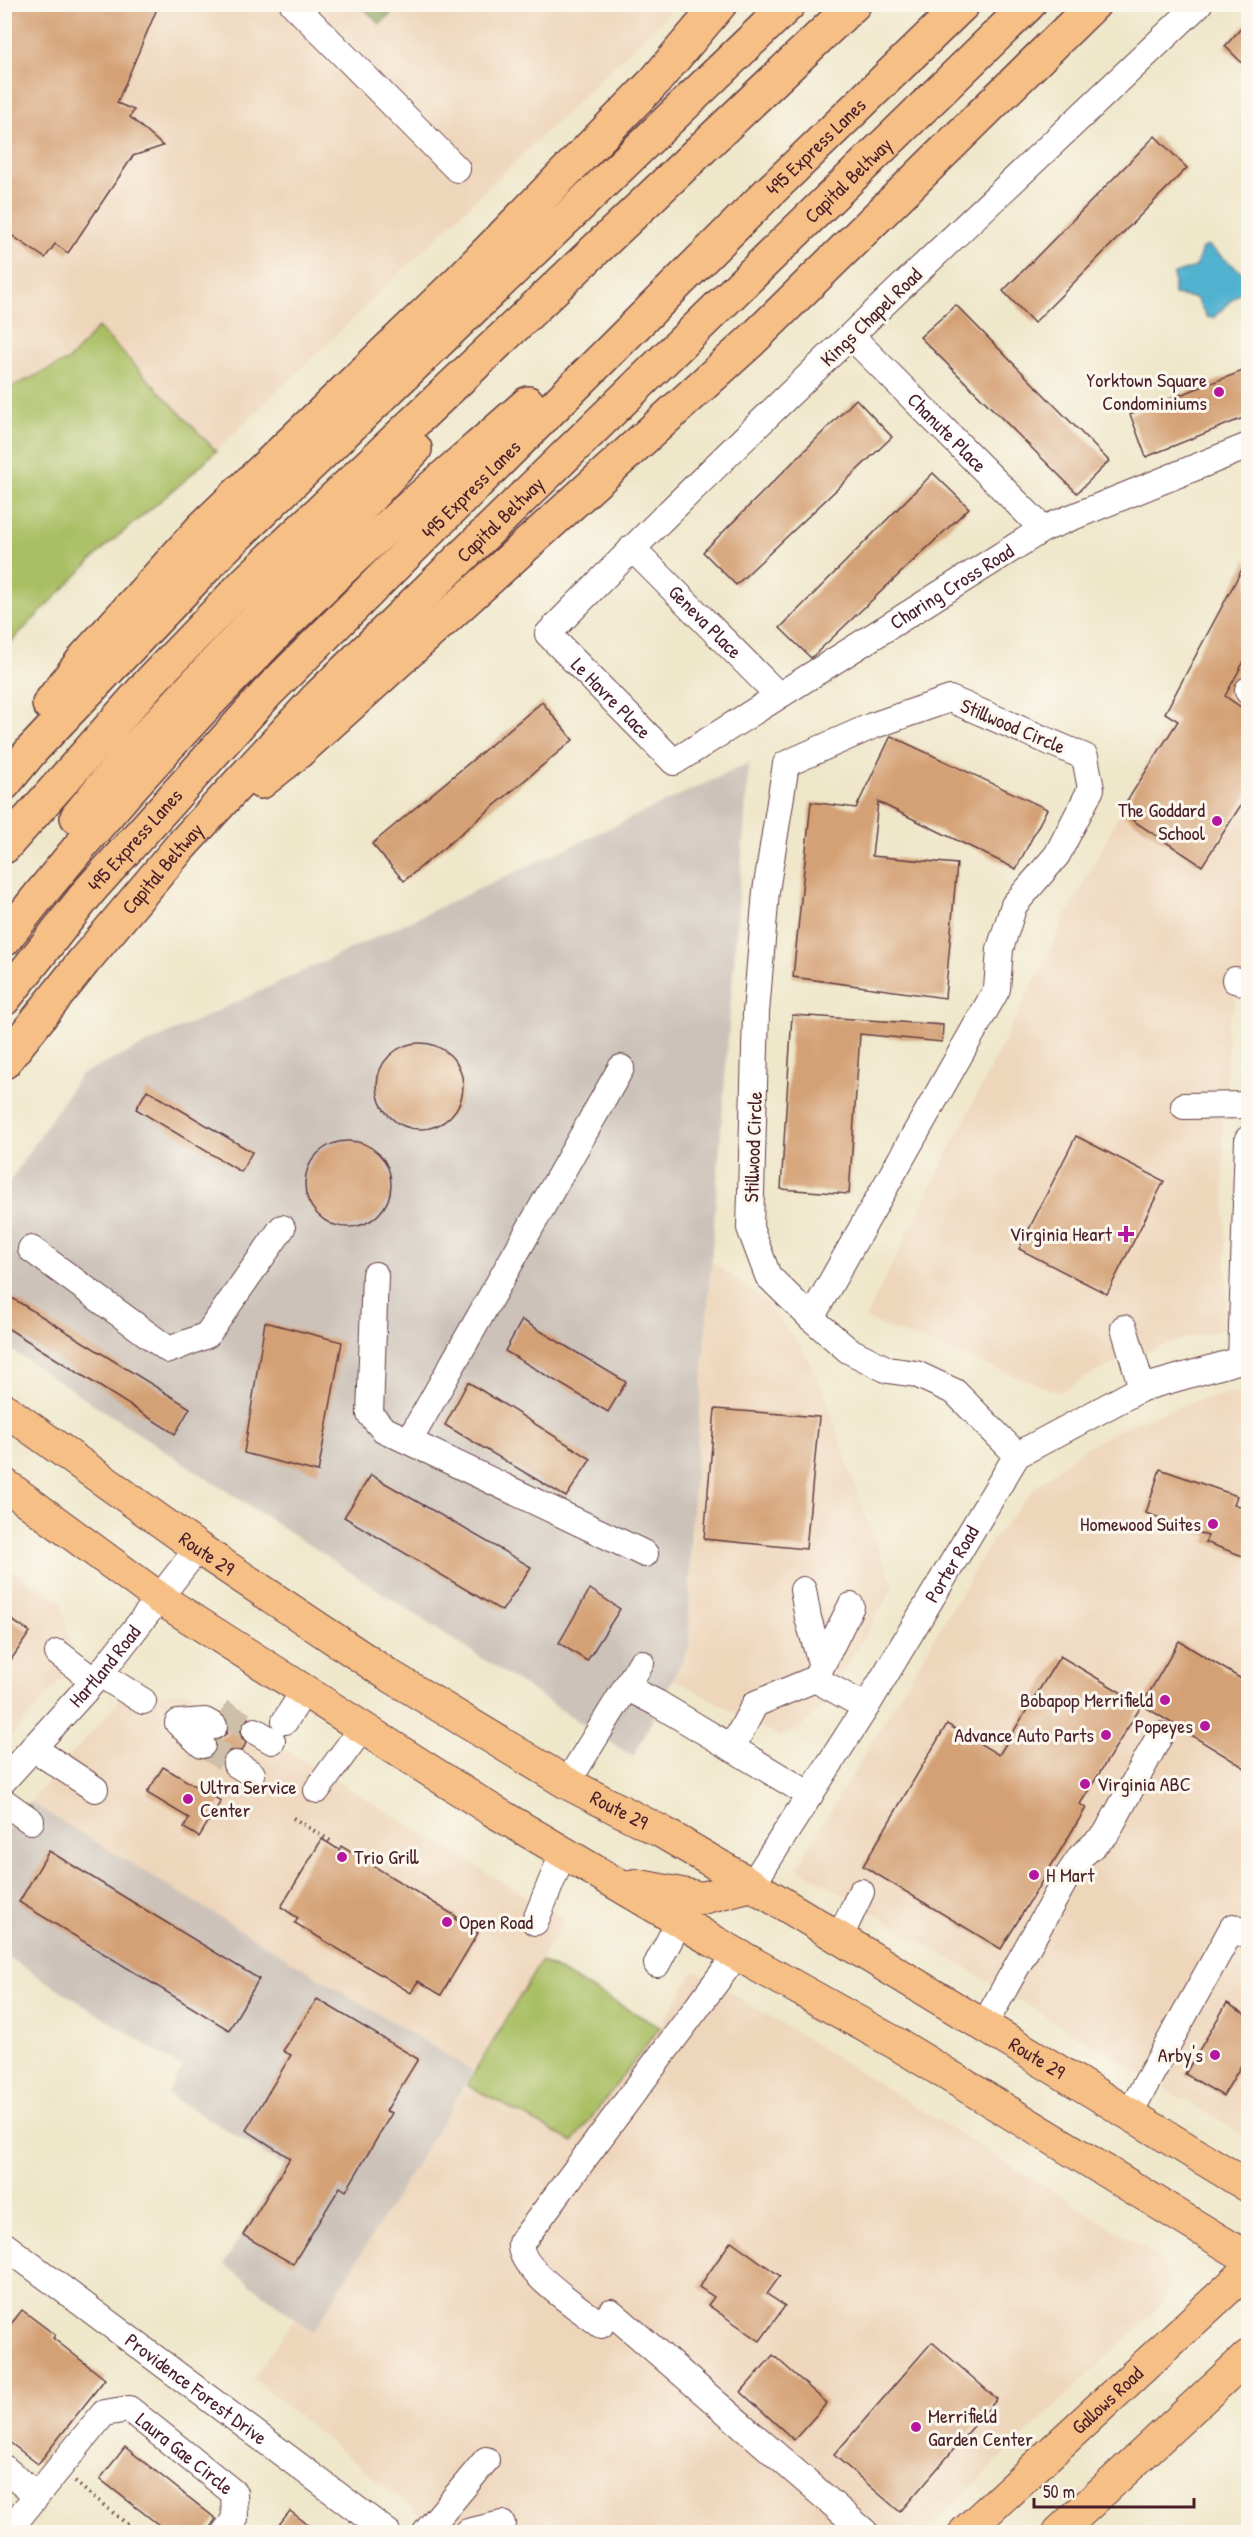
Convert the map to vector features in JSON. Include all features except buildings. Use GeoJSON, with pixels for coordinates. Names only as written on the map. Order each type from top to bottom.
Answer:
{"type":"FeatureCollection","features":[{"type":"Feature","properties":{"kind":"highway"},"geometry":{"type":"LineString","coordinates":[[4,762],[86,656],[202,528],[457,283],[655,81],[720,4]]}},
{"type":"Feature","properties":{"kind":"highway"},"geometry":{"type":"LineString","coordinates":[[4,784],[32,750],[223,549],[789,4]]}},
{"type":"Feature","properties":{"kind":"highway"},"geometry":{"type":"LineString","coordinates":[[4,847],[151,681],[248,580],[854,4]]}},
{"type":"Feature","properties":{"kind":"highway","name":"495 Express Lanes"},"geometry":{"type":"LineString","coordinates":[[4,999],[90,890],[268,692],[765,196],[963,4]]}},
{"type":"Feature","properties":{"kind":"highway","name":"Capital Beltway"},"geometry":{"type":"LineString","coordinates":[[4,1062],[84,961],[180,847],[317,698],[1029,4]]}},
{"type":"Feature","properties":{"kind":"highway"},"geometry":{"type":"LineString","coordinates":[[180,847],[296,754],[751,341],[1094,4]]}},
{"type":"Feature","properties":{"kind":"highway"},"geometry":{"type":"LineString","coordinates":[[4,940],[168,747],[315,594],[399,517],[765,196]]}},
{"type":"Feature","properties":{"kind":"highway"},"geometry":{"type":"LineString","coordinates":[[4,904],[125,759],[644,205]]}},
{"type":"Feature","properties":{"kind":"main road","name":"Route 29"},"geometry":{"type":"LineString","coordinates":[[4,1409],[198,1548],[387,1674],[567,1783],[662,1832],[752,1885],[982,2027],[1248,2186]]}},
{"type":"Feature","properties":{"kind":"main road"},"geometry":{"type":"LineString","coordinates":[[4,1484],[159,1598],[362,1728],[563,1853],[899,2045],[1248,2258]]}},
{"type":"Feature","properties":{"kind":"main road"},"geometry":{"type":"LineString","coordinates":[[613,1881],[702,1898],[752,1885]]}},
{"type":"Feature","properties":{"kind":"main road","name":"Gallows Road"},"geometry":{"type":"LineString","coordinates":[[965,2532],[1248,2270]]}},
{"type":"Feature","properties":{"kind":"main road"},"geometry":{"type":"LineString","coordinates":[[1059,2532],[1248,2356]]}},
{"type":"Feature","properties":{"kind":"street"},"geometry":{"type":"LineString","coordinates":[[293,4],[457,169]]}},
{"type":"Feature","properties":{"kind":"street","name":"Kings Chapel Road"},"geometry":{"type":"LineString","coordinates":[[548,634],[632,548],[851,336],[1199,4]]}},
{"type":"Feature","properties":{"kind":"street","name":"Chanute Place"},"geometry":{"type":"LineString","coordinates":[[851,336],[1043,529]]}},
{"type":"Feature","properties":{"kind":"street","name":"Charing Cross Road"},"geometry":{"type":"LineString","coordinates":[[674,762],[1043,529],[1248,446]]}},
{"type":"Feature","properties":{"kind":"street","name":"Geneva Place"},"geometry":{"type":"LineString","coordinates":[[632,548],[778,695]]}},
{"type":"Feature","properties":{"kind":"street","name":"Le Havre Place"},"geometry":{"type":"LineString","coordinates":[[548,634],[674,762]]}},
{"type":"Feature","properties":{"kind":"street","name":"Stillwood Circle"},"geometry":{"type":"LineString","coordinates":[[811,1317],[997,989],[1000,949],[1014,905],[1057,855],[1091,789],[1085,757],[950,699],[872,726],[786,764],[766,891],[756,1013],[750,1228],[768,1276],[811,1317],[848,1350],[888,1370],[916,1374],[955,1392],[1017,1455]]}},
{"type":"Feature","properties":{"kind":"street"},"geometry":{"type":"LineString","coordinates":[[409,1441],[621,1068]]}},
{"type":"Feature","properties":{"kind":"street"},"geometry":{"type":"LineString","coordinates":[[1184,1106],[1248,1105]]}},
{"type":"Feature","properties":{"kind":"street"},"geometry":{"type":"LineString","coordinates":[[1017,1455],[1142,1388],[1245,1360],[1248,1139]]}},
{"type":"Feature","properties":{"kind":"street"},"geometry":{"type":"LineString","coordinates":[[31,1250],[169,1350],[207,1335],[282,1228]]}},
{"type":"Feature","properties":{"kind":"street"},"geometry":{"type":"LineString","coordinates":[[375,1275],[370,1414],[382,1429],[645,1554]]}},
{"type":"Feature","properties":{"kind":"street"},"geometry":{"type":"LineString","coordinates":[[1124,1328],[1142,1388]]}},
{"type":"Feature","properties":{"kind":"street","name":"Porter Road"},"geometry":{"type":"LineString","coordinates":[[752,1885],[866,1707],[1017,1455]]}},
{"type":"Feature","properties":{"kind":"street","name":"Hartland Road"},"geometry":{"type":"LineString","coordinates":[[4,1780],[97,1677],[198,1548]]}},
{"type":"Feature","properties":{"kind":"street"},"geometry":{"type":"LineString","coordinates":[[803,1590],[818,1671],[866,1707]]}},
{"type":"Feature","properties":{"kind":"street"},"geometry":{"type":"LineString","coordinates":[[732,1748],[755,1704],[818,1671],[851,1606]]}},
{"type":"Feature","properties":{"kind":"street"},"geometry":{"type":"LineString","coordinates":[[58,1653],[143,1701]]}},
{"type":"Feature","properties":{"kind":"street"},"geometry":{"type":"LineString","coordinates":[[567,1783],[641,1664]]}},
{"type":"Feature","properties":{"kind":"street"},"geometry":{"type":"LineString","coordinates":[[626,1688],[657,1703],[810,1795]]}},
{"type":"Feature","properties":{"kind":"street"},"geometry":{"type":"LineString","coordinates":[[259,1747],[304,1691]]}},
{"type":"Feature","properties":{"kind":"street"},"geometry":{"type":"LineString","coordinates":[[214,1707],[212,1727],[178,1723],[214,1707]]}},
{"type":"Feature","properties":{"kind":"street"},"geometry":{"type":"LineString","coordinates":[[317,1790],[362,1728]]}},
{"type":"Feature","properties":{"kind":"street"},"geometry":{"type":"LineString","coordinates":[[982,2027],[1065,1880],[1080,1856],[1106,1834],[1160,1735]]}},
{"type":"Feature","properties":{"kind":"street"},"geometry":{"type":"LineString","coordinates":[[33,1748],[95,1789]]}},
{"type":"Feature","properties":{"kind":"street"},"geometry":{"type":"LineString","coordinates":[[4,1802],[31,1821]]}},
{"type":"Feature","properties":{"kind":"street"},"geometry":{"type":"LineString","coordinates":[[535,1922],[563,1853]]}},
{"type":"Feature","properties":{"kind":"street"},"geometry":{"type":"LineString","coordinates":[[839,1939],[861,1892]]}},
{"type":"Feature","properties":{"kind":"street"},"geometry":{"type":"LineString","coordinates":[[657,1964],[680,1920]]}},
{"type":"Feature","properties":{"kind":"street"},"geometry":{"type":"LineString","coordinates":[[1129,2114],[1233,1927],[1248,1936]]}},
{"type":"Feature","properties":{"kind":"street"},"geometry":{"type":"LineString","coordinates":[[738,1954],[521,2243],[522,2257],[531,2270],[606,2319],[865,2532]]}},
{"type":"Feature","properties":{"kind":"street","name":"Providence Forest Drive"},"geometry":{"type":"LineString","coordinates":[[8,2256],[212,2399],[387,2532]]}},
{"type":"Feature","properties":{"kind":"street","name":"Laura Gae Circle"},"geometry":{"type":"LineString","coordinates":[[7,2532],[104,2413],[129,2409],[234,2493],[235,2519],[225,2532]]}},
{"type":"Feature","properties":{"kind":"street"},"geometry":{"type":"LineString","coordinates":[[426,2532],[486,2460]]}},
{"type":"Feature","properties":{"kind":"street"},"geometry":{"type":"LineString","coordinates":[[4,2468],[37,2494]]}},
{"type":"Feature","properties":{"kind":"street"},"geometry":{"type":"LineString","coordinates":[[468,2532],[502,2524]]}},
{"type":"Feature","properties":{"kind":"path"},"geometry":{"type":"LineString","coordinates":[[293,1818],[334,1843]]}},
{"type":"Feature","properties":{"kind":"path"},"geometry":{"type":"LineString","coordinates":[[59,2468],[137,2532]]}},
{"type":"Feature","properties":{"kind":"shaded area"},"geometry":{"type":"Polygon","coordinates":[[[4,5],[361,5],[380,24],[400,5],[677,5],[216,451],[99,327],[69,360],[5,390],[4,5]]]}},
{"type":"Feature","properties":{"kind":"shaded area"},"geometry":{"type":"Polygon","coordinates":[[[1248,564],[1248,962],[1227,1028],[1228,1050],[1223,1131],[1228,1329],[1184,1339],[1133,1356],[1093,1373],[1059,1393],[865,1319],[1062,925],[1248,564]]]}},
{"type":"Feature","properties":{"kind":"shaded area"},"geometry":{"type":"Polygon","coordinates":[[[749,763],[691,1526],[689,1648],[633,1757],[5,1346],[4,1190],[80,1075],[749,763]]]}},
{"type":"Feature","properties":{"kind":"shaded area"},"geometry":{"type":"Polygon","coordinates":[[[711,1260],[765,1301],[796,1340],[812,1366],[826,1397],[861,1505],[894,1586],[825,1704],[797,1731],[779,1737],[674,1679],[689,1648],[693,1529],[691,1526],[711,1260]]]}},
{"type":"Feature","properties":{"kind":"shaded area"},"geometry":{"type":"Polygon","coordinates":[[[1248,1390],[1248,2138],[797,1867],[995,1536],[1035,1488],[1075,1454],[1125,1426],[1194,1401],[1248,1390]]]}},
{"type":"Feature","properties":{"kind":"shaded area"},"geometry":{"type":"Polygon","coordinates":[[[5,1567],[61,1601],[75,1663],[5,1744],[5,1567]]]}},
{"type":"Feature","properties":{"kind":"shaded area"},"geometry":{"type":"Polygon","coordinates":[[[189,1691],[565,1920],[473,2071],[30,1802],[122,1697],[189,1691]]]}},
{"type":"Feature","properties":{"kind":"shaded area"},"geometry":{"type":"Polygon","coordinates":[[[30,1802],[473,2071],[313,2332],[224,2264],[284,2165],[167,2094],[183,2068],[5,1955],[5,1832],[30,1802]]]}},
{"type":"Feature","properties":{"kind":"shaded area","name":"Merrifield Garden Center"},"geometry":{"type":"Polygon","coordinates":[[[695,1970],[1157,2256],[1168,2277],[1163,2303],[924,2532],[440,2532],[253,2379],[306,2302],[467,2085],[573,2142],[660,2027],[695,1970]]]}},
{"type":"Feature","properties":{"kind":"green space"},"geometry":{"type":"Polygon","coordinates":[[[361,5],[400,5],[380,24],[361,5]]]}},
{"type":"Feature","properties":{"kind":"green space"},"geometry":{"type":"Polygon","coordinates":[[[98,327],[216,451],[182,483],[105,547],[5,648],[5,390],[69,360],[98,327]]]}},
{"type":"Feature","properties":{"kind":"green space"},"geometry":{"type":"Polygon","coordinates":[[[541,1961],[660,2027],[573,2142],[467,2085],[541,1961]]]}},
{"type":"Feature","properties":{"kind":"water"},"geometry":{"type":"Polygon","coordinates":[[[1208,246],[1248,277],[1248,284],[1213,318],[1207,317],[1196,298],[1174,295],[1174,274],[1196,267],[1202,248],[1208,246]]]}},
{"type":"Feature","properties":{"kind":"tunnel"},"geometry":{"type":"LineString","coordinates":[[221,1712],[255,1731]]}},
{"type":"Feature","properties":{"kind":"tunnel"},"geometry":{"type":"LineString","coordinates":[[202,1745],[236,1764]]}},
{"type":"Feature","properties":{"kind":"place","name":"Yorktown Square Condominiums"},"geometry":{"type":"Point","coordinates":[1219,392]}},
{"type":"Feature","properties":{"kind":"place","name":"The Goddard School"},"geometry":{"type":"Point","coordinates":[1217,821]}},
{"type":"Feature","properties":{"kind":"place","name":"Virginia Heart"},"geometry":{"type":"Point","coordinates":[1126,1234]}},
{"type":"Feature","properties":{"kind":"place","name":"Homewood Suites"},"geometry":{"type":"Point","coordinates":[1213,1524]}},
{"type":"Feature","properties":{"kind":"place","name":"Bobapop Merrifield"},"geometry":{"type":"Point","coordinates":[1165,1700]}},
{"type":"Feature","properties":{"kind":"place","name":"Popeyes"},"geometry":{"type":"Point","coordinates":[1205,1726]}},
{"type":"Feature","properties":{"kind":"place","name":"Advance Auto Parts"},"geometry":{"type":"Point","coordinates":[1106,1735]}},
{"type":"Feature","properties":{"kind":"place","name":"Virginia ABC"},"geometry":{"type":"Point","coordinates":[1085,1784]}},
{"type":"Feature","properties":{"kind":"place","name":"Ultra Service Center"},"geometry":{"type":"Point","coordinates":[188,1799]}},
{"type":"Feature","properties":{"kind":"place","name":"Trio Grill"},"geometry":{"type":"Point","coordinates":[342,1857]}},
{"type":"Feature","properties":{"kind":"place","name":"H Mart"},"geometry":{"type":"Point","coordinates":[1034,1875]}},
{"type":"Feature","properties":{"kind":"place","name":"Open Road"},"geometry":{"type":"Point","coordinates":[447,1922]}},
{"type":"Feature","properties":{"kind":"place","name":"Arby's"},"geometry":{"type":"Point","coordinates":[1215,2055]}},
{"type":"Feature","properties":{"kind":"place","name":"Merrifield Garden Center"},"geometry":{"type":"Point","coordinates":[916,2427]}}]}
